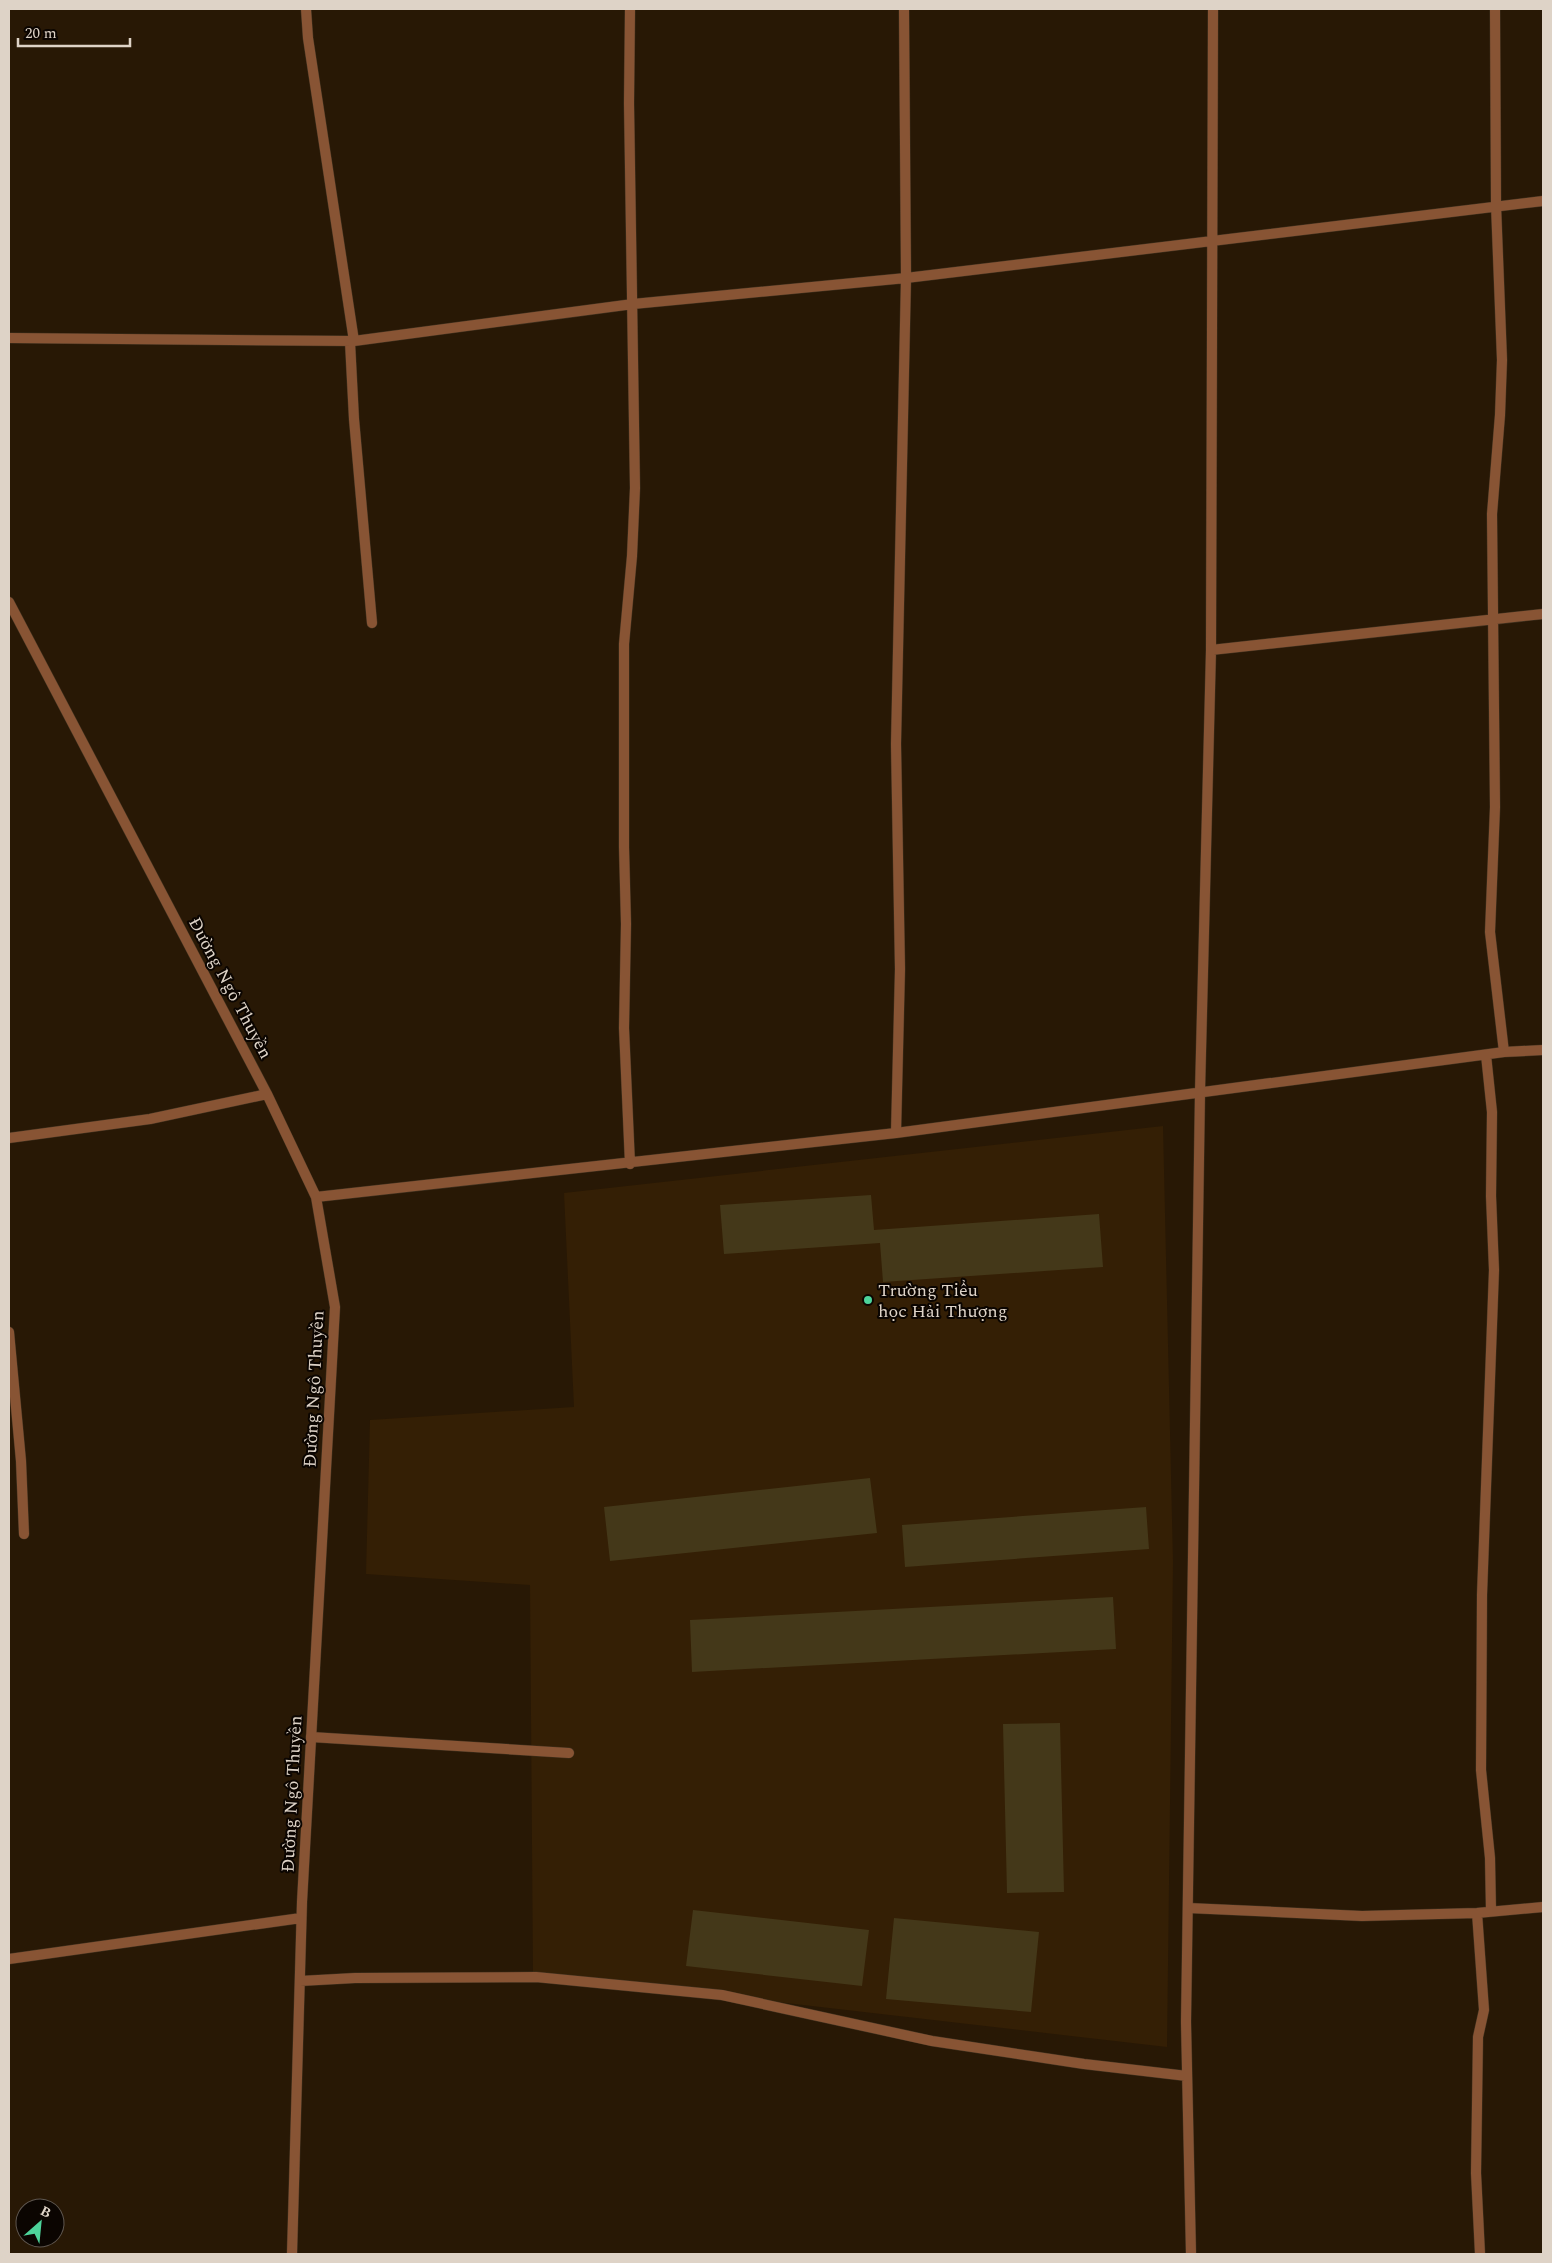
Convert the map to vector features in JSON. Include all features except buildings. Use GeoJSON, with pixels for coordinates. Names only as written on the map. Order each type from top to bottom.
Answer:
{"type":"FeatureCollection","features":[{"type":"Feature","properties":{"kind":"street"},"geometry":{"type":"LineString","coordinates":[[306,9],[308,38],[354,341]]}},
{"type":"Feature","properties":{"kind":"street"},"geometry":{"type":"LineString","coordinates":[[630,9],[629,103],[635,488],[632,556],[624,644],[626,924],[624,1028],[630,1164]]}},
{"type":"Feature","properties":{"kind":"street"},"geometry":{"type":"LineString","coordinates":[[896,1133],[900,969],[896,744],[906,278],[904,9]]}},
{"type":"Feature","properties":{"kind":"street"},"geometry":{"type":"LineString","coordinates":[[1192,2254],[1187,2076],[1188,1908],[1200,1092],[1211,650],[1214,9]]}},
{"type":"Feature","properties":{"kind":"street"},"geometry":{"type":"LineString","coordinates":[[1496,9],[1496,205],[1502,360],[1500,415],[1492,514],[1495,807],[1490,932],[1504,1052]]}},
{"type":"Feature","properties":{"kind":"street"},"geometry":{"type":"LineString","coordinates":[[9,338],[354,341],[633,304],[906,278],[1214,239],[1543,201]]}},
{"type":"Feature","properties":{"kind":"street"},"geometry":{"type":"LineString","coordinates":[[354,341],[350,342],[354,409],[372,623]]}},
{"type":"Feature","properties":{"kind":"street","name":"Đường Ngô Thuyền"},"geometry":{"type":"LineString","coordinates":[[9,602],[267,1094],[316,1197],[335,1307],[302,1918],[292,2254]]}},
{"type":"Feature","properties":{"kind":"street"},"geometry":{"type":"LineString","coordinates":[[1211,650],[1543,614]]}},
{"type":"Feature","properties":{"kind":"street"},"geometry":{"type":"LineString","coordinates":[[316,1197],[630,1164],[896,1133],[1504,1052],[1543,1050]]}},
{"type":"Feature","properties":{"kind":"street"},"geometry":{"type":"LineString","coordinates":[[1486,1055],[1492,1112],[1491,1196],[1494,1270],[1482,1586],[1481,1770],[1490,1858],[1491,1911]]}},
{"type":"Feature","properties":{"kind":"street"},"geometry":{"type":"LineString","coordinates":[[9,1138],[150,1119],[267,1094]]}},
{"type":"Feature","properties":{"kind":"street"},"geometry":{"type":"LineString","coordinates":[[9,1332],[21,1461],[24,1534]]}},
{"type":"Feature","properties":{"kind":"street"},"geometry":{"type":"LineString","coordinates":[[311,1737],[568,1753]]}},
{"type":"Feature","properties":{"kind":"street"},"geometry":{"type":"LineString","coordinates":[[1188,1908],[1362,1916],[1477,1913],[1543,1907]]}},
{"type":"Feature","properties":{"kind":"street"},"geometry":{"type":"LineString","coordinates":[[1477,1913],[1484,2010],[1478,2036],[1477,2085],[1476,2173],[1480,2254]]}},
{"type":"Feature","properties":{"kind":"street"},"geometry":{"type":"LineString","coordinates":[[9,1959],[302,1918]]}},
{"type":"Feature","properties":{"kind":"street"},"geometry":{"type":"LineString","coordinates":[[300,1981],[354,1978],[536,1977],[722,1995],[932,2041],[1084,2064],[1187,2076]]}},
{"type":"Feature","properties":{"kind":"shaded area"},"geometry":{"type":"Polygon","coordinates":[[[1163,1126],[1173,1562],[1167,2047],[533,1974],[530,1585],[366,1574],[370,1420],[574,1407],[564,1193],[1163,1126]]]}},
{"type":"Feature","properties":{"kind":"place","name":"Trường Tiểu học Hải Thượng"},"geometry":{"type":"Point","coordinates":[868,1300]}}]}
